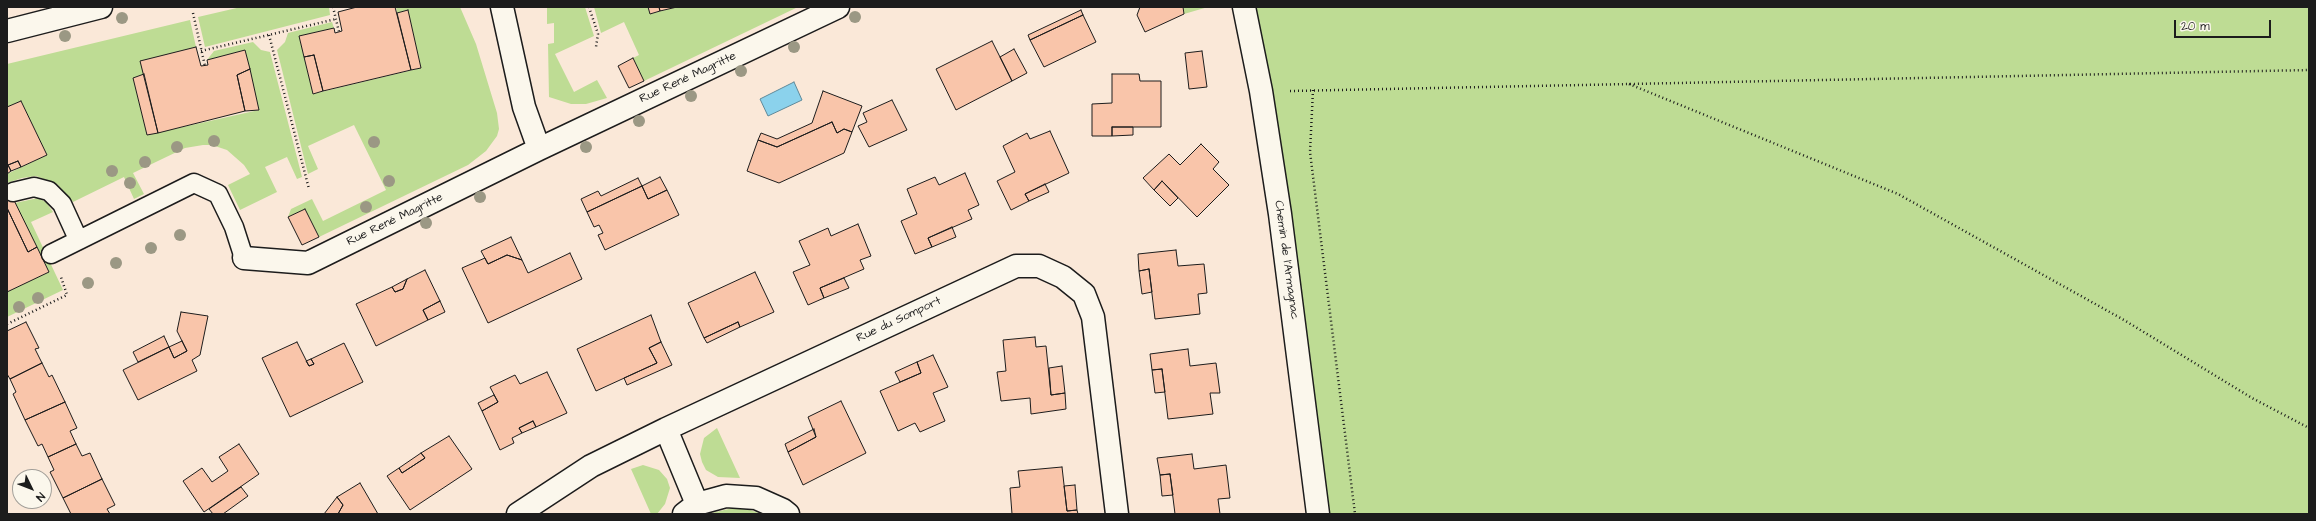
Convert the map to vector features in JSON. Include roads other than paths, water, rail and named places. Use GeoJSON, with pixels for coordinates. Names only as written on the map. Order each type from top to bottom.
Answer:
{"type":"FeatureCollection","features":[{"type":"Feature","properties":{"kind":"street"},"geometry":{"type":"LineString","coordinates":[[7,31],[101,7]]}},
{"type":"Feature","properties":{"kind":"street"},"geometry":{"type":"LineString","coordinates":[[502,7],[524,107],[539,149]]}},
{"type":"Feature","properties":{"kind":"street","name":"Rue René Magritte"},"geometry":{"type":"LineString","coordinates":[[244,258],[308,263],[539,149],[838,7]]}},
{"type":"Feature","properties":{"kind":"street","name":"Chemin de l'Armagnac"},"geometry":{"type":"LineString","coordinates":[[1244,7],[1261,91],[1284,244],[1318,514]]}},
{"type":"Feature","properties":{"kind":"street","name":"Rue du Somport"},"geometry":{"type":"LineString","coordinates":[[518,514],[591,466],[666,429],[1016,266],[1038,266],[1063,277],[1084,294],[1093,317],[1117,514]]}},
{"type":"Feature","properties":{"kind":"street"},"geometry":{"type":"LineString","coordinates":[[666,429],[691,509],[726,496],[756,498],[783,510],[788,514]]}},
{"type":"Feature","properties":{"kind":"lane"},"geometry":{"type":"LineString","coordinates":[[51,254],[78,239],[194,183],[218,194],[234,227],[244,258]]}},
{"type":"Feature","properties":{"kind":"lane"},"geometry":{"type":"LineString","coordinates":[[13,192],[34,187],[49,191],[62,204],[78,239]]}},
{"type":"Feature","properties":{"kind":"water"},"geometry":{"type":"Polygon","coordinates":[[[794,82],[802,100],[768,116],[760,99],[794,82]]]}}]}
